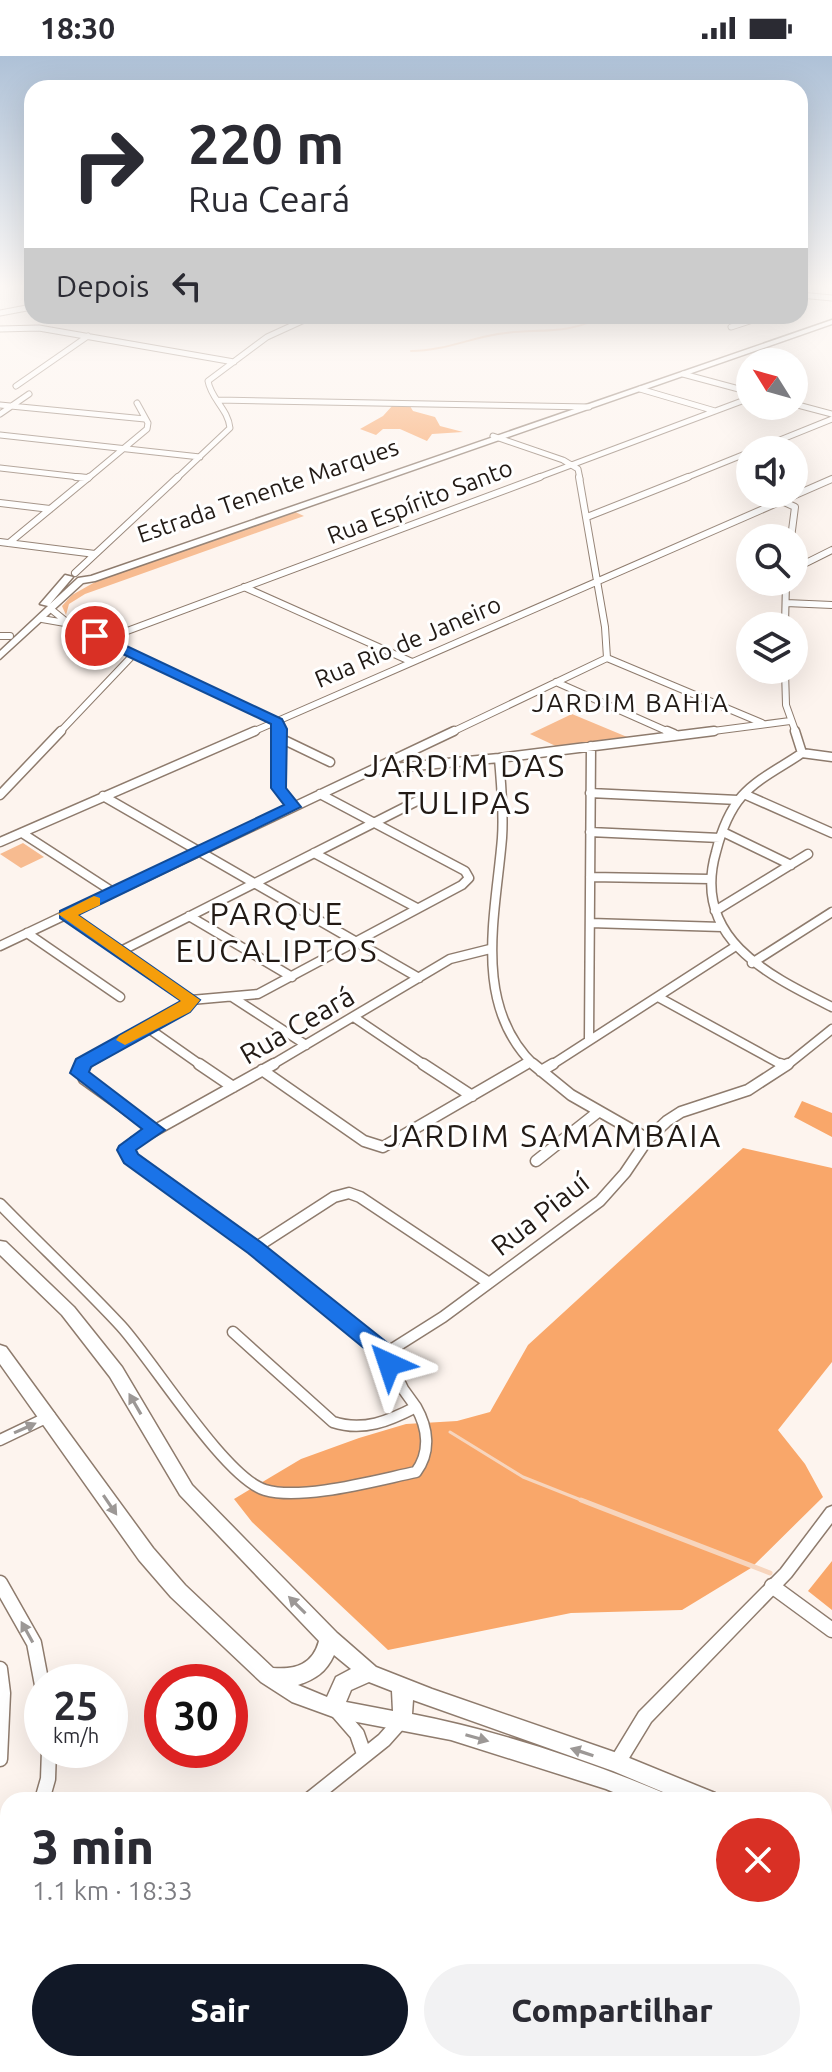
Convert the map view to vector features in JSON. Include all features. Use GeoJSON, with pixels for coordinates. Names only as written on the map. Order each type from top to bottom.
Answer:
{"type":"FeatureCollection","features":[{"type":"Feature","properties":{"kind":"main road","name":"Estrada Tenente Marques"},"geometry":{"type":"LineString","coordinates":[[0,646],[5,636],[47,608],[79,574],[92,579],[665,378]]}},
{"type":"Feature","properties":{"kind":"main road","name":"Estrada Tenente Marques"},"geometry":{"type":"LineString","coordinates":[[586,406],[671,378]]}},
{"type":"Feature","properties":{"kind":"main road","name":"Estrada Tenente Marques"},"geometry":{"type":"LineString","coordinates":[[0,656],[42,619],[47,608]]}},
{"type":"Feature","properties":{"kind":"main road"},"geometry":{"type":"LineString","coordinates":[[0,1246],[68,1311],[102,1353],[186,1490],[330,1639],[369,1673],[617,1763],[688,1792]]}},
{"type":"Feature","properties":{"kind":"main road"},"geometry":{"type":"LineString","coordinates":[[0,1351],[50,1416],[146,1554],[178,1591],[268,1676],[299,1696],[336,1709],[496,1744],[637,1792]]}},
{"type":"Feature","properties":{"kind":"main road"},"geometry":{"type":"LineString","coordinates":[[268,1676],[300,1678],[311,1672],[328,1652],[330,1639]]}},
{"type":"Feature","properties":{"kind":"main road"},"geometry":{"type":"LineString","coordinates":[[336,1709],[335,1692],[339,1686],[350,1677],[369,1673]]}},
{"type":"Feature","properties":{"kind":"main road"},"geometry":{"type":"LineString","coordinates":[[400,1721],[404,1708],[401,1686]]}},
{"type":"Feature","properties":{"kind":"street"},"geometry":{"type":"LineString","coordinates":[[16,386],[27,378]]}},
{"type":"Feature","properties":{"kind":"street"},"geometry":{"type":"LineString","coordinates":[[79,574],[95,554],[230,428],[230,420],[208,388],[208,381],[212,378]]}},
{"type":"Feature","properties":{"kind":"street"},"geometry":{"type":"LineString","coordinates":[[696,378],[736,391]]}},
{"type":"Feature","properties":{"kind":"street"},"geometry":{"type":"LineString","coordinates":[[640,389],[715,411]]}},
{"type":"Feature","properties":{"kind":"street"},"geometry":{"type":"LineString","coordinates":[[0,414],[29,394]]}},
{"type":"Feature","properties":{"kind":"street"},"geometry":{"type":"LineString","coordinates":[[217,400],[586,406]]}},
{"type":"Feature","properties":{"kind":"street","name":"Rua Espírito Santo"},"geometry":{"type":"LineString","coordinates":[[103,640],[736,401]]}},
{"type":"Feature","properties":{"kind":"street"},"geometry":{"type":"LineString","coordinates":[[9,543],[147,429],[149,425],[137,403]]}},
{"type":"Feature","properties":{"kind":"street"},"geometry":{"type":"LineString","coordinates":[[0,405],[145,419]]}},
{"type":"Feature","properties":{"kind":"street"},"geometry":{"type":"LineString","coordinates":[[808,409],[832,417]]}},
{"type":"Feature","properties":{"kind":"street"},"geometry":{"type":"LineString","coordinates":[[787,436],[832,417]]}},
{"type":"Feature","properties":{"kind":"street"},"geometry":{"type":"LineString","coordinates":[[0,435],[200,457]]}},
{"type":"Feature","properties":{"kind":"street"},"geometry":{"type":"LineString","coordinates":[[497,437],[573,464],[580,474],[605,627],[607,658]]}},
{"type":"Feature","properties":{"kind":"street"},"geometry":{"type":"LineString","coordinates":[[587,517],[736,457]]}},
{"type":"Feature","properties":{"kind":"street"},"geometry":{"type":"LineString","coordinates":[[0,468],[88,478]]}},
{"type":"Feature","properties":{"kind":"street","name":"Rua Rio de Janeiro"},"geometry":{"type":"LineString","coordinates":[[808,490],[832,479]]}},
{"type":"Feature","properties":{"kind":"street"},"geometry":{"type":"LineString","coordinates":[[0,503],[50,509]]}},
{"type":"Feature","properties":{"kind":"street","name":"Rua Rio de Janeiro"},"geometry":{"type":"LineString","coordinates":[[0,842],[766,508]]}},
{"type":"Feature","properties":{"kind":"street"},"geometry":{"type":"LineString","coordinates":[[0,542],[95,554]]}},
{"type":"Feature","properties":{"kind":"street"},"geometry":{"type":"LineString","coordinates":[[808,562],[832,550]]}},
{"type":"Feature","properties":{"kind":"street"},"geometry":{"type":"LineString","coordinates":[[244,587],[412,662]]}},
{"type":"Feature","properties":{"kind":"street"},"geometry":{"type":"LineString","coordinates":[[786,596],[786,612]]}},
{"type":"Feature","properties":{"kind":"street"},"geometry":{"type":"LineString","coordinates":[[786,603],[832,605]]}},
{"type":"Feature","properties":{"kind":"street"},"geometry":{"type":"LineString","coordinates":[[47,608],[68,623],[277,722],[280,738],[278,788],[293,807]]}},
{"type":"Feature","properties":{"kind":"street"},"geometry":{"type":"LineString","coordinates":[[42,619],[68,623]]}},
{"type":"Feature","properties":{"kind":"street"},"geometry":{"type":"LineString","coordinates":[[0,795],[134,654]]}},
{"type":"Feature","properties":{"kind":"street"},"geometry":{"type":"LineString","coordinates":[[0,946],[607,658],[764,724]]}},
{"type":"Feature","properties":{"kind":"street"},"geometry":{"type":"LineString","coordinates":[[556,682],[677,735]]}},
{"type":"Feature","properties":{"kind":"street"},"geometry":{"type":"LineString","coordinates":[[786,684],[790,721],[801,739],[802,753]]}},
{"type":"Feature","properties":{"kind":"street"},"geometry":{"type":"LineString","coordinates":[[370,770],[407,769],[790,721]]}},
{"type":"Feature","properties":{"kind":"street"},"geometry":{"type":"LineString","coordinates":[[280,738],[330,762]]}},
{"type":"Feature","properties":{"kind":"street"},"geometry":{"type":"LineString","coordinates":[[589,1040],[591,746]]}},
{"type":"Feature","properties":{"kind":"street"},"geometry":{"type":"LineString","coordinates":[[832,757],[802,753],[741,797],[722,835],[710,879],[715,911],[722,927],[752,963],[832,1007]]}},
{"type":"Feature","properties":{"kind":"street"},"geometry":{"type":"LineString","coordinates":[[499,758],[502,838],[490,949],[503,1021],[530,1061],[541,1071],[598,1112],[648,1139]]}},
{"type":"Feature","properties":{"kind":"street"},"geometry":{"type":"LineString","coordinates":[[590,793],[741,797],[832,833]]}},
{"type":"Feature","properties":{"kind":"street"},"geometry":{"type":"LineString","coordinates":[[66,914],[191,1000],[232,997],[258,994],[467,882],[469,878],[465,871],[320,794]]}},
{"type":"Feature","properties":{"kind":"street"},"geometry":{"type":"LineString","coordinates":[[103,796],[419,978]]}},
{"type":"Feature","properties":{"kind":"street"},"geometry":{"type":"LineString","coordinates":[[121,951],[419,800]]}},
{"type":"Feature","properties":{"kind":"street"},"geometry":{"type":"LineString","coordinates":[[590,832],[722,835],[791,865]]}},
{"type":"Feature","properties":{"kind":"street"},"geometry":{"type":"LineString","coordinates":[[22,833],[113,892]]}},
{"type":"Feature","properties":{"kind":"street"},"geometry":{"type":"LineString","coordinates":[[314,853],[417,908]]}},
{"type":"Feature","properties":{"kind":"street"},"geometry":{"type":"LineString","coordinates":[[715,911],[808,854]]}},
{"type":"Feature","properties":{"kind":"street"},"geometry":{"type":"LineString","coordinates":[[590,877],[710,879]]}},
{"type":"Feature","properties":{"kind":"street"},"geometry":{"type":"LineString","coordinates":[[752,963],[832,912]]}},
{"type":"Feature","properties":{"kind":"street"},"geometry":{"type":"LineString","coordinates":[[189,916],[292,977]]}},
{"type":"Feature","properties":{"kind":"street"},"geometry":{"type":"LineString","coordinates":[[590,923],[722,927]]}},
{"type":"Feature","properties":{"kind":"street"},"geometry":{"type":"LineString","coordinates":[[27,933],[120,997]]}},
{"type":"Feature","properties":{"kind":"street"},"geometry":{"type":"LineString","coordinates":[[541,1071],[736,946]]}},
{"type":"Feature","properties":{"kind":"street","name":"Rua Ceará"},"geometry":{"type":"LineString","coordinates":[[255,1248],[131,1158],[126,1150],[128,1146],[355,1018],[457,956],[490,949]]}},
{"type":"Feature","properties":{"kind":"street"},"geometry":{"type":"LineString","coordinates":[[232,997],[306,1045]]}},
{"type":"Feature","properties":{"kind":"street"},"geometry":{"type":"LineString","coordinates":[[658,997],[785,1066]]}},
{"type":"Feature","properties":{"kind":"street"},"geometry":{"type":"LineString","coordinates":[[155,1130],[79,1073],[83,1063],[184,1008],[191,1000]]}},
{"type":"Feature","properties":{"kind":"street"},"geometry":{"type":"LineString","coordinates":[[355,1018],[472,1096]]}},
{"type":"Feature","properties":{"kind":"street"},"geometry":{"type":"LineString","coordinates":[[148,1028],[233,1087]]}},
{"type":"Feature","properties":{"kind":"street","name":"Rua Piauí"},"geometry":{"type":"LineString","coordinates":[[386,1353],[489,1283],[600,1201],[625,1173],[648,1139],[681,1112],[738,1095],[785,1066],[832,1029]]}},
{"type":"Feature","properties":{"kind":"street"},"geometry":{"type":"LineString","coordinates":[[262,1070],[371,1145],[383,1147],[530,1061]]}},
{"type":"Feature","properties":{"kind":"street"},"geometry":{"type":"LineString","coordinates":[[536,1161],[598,1112]]}},
{"type":"Feature","properties":{"kind":"street"},"geometry":{"type":"LineString","coordinates":[[0,1204],[123,1328],[190,1416],[233,1466],[257,1488],[293,1492],[335,1488],[416,1472],[426,1450],[423,1419],[403,1389],[386,1353],[255,1248],[334,1197],[345,1193],[355,1194],[489,1283]]}},
{"type":"Feature","properties":{"kind":"street"},"geometry":{"type":"LineString","coordinates":[[233,1332],[333,1422],[366,1427],[416,1407]]}},
{"type":"Feature","properties":{"kind":"street"},"geometry":{"type":"LineString","coordinates":[[0,1440],[50,1416]]}},
{"type":"Feature","properties":{"kind":"street"},"geometry":{"type":"LineString","coordinates":[[617,1763],[645,1717],[772,1586],[832,1512]]}},
{"type":"Feature","properties":{"kind":"street"},"geometry":{"type":"LineString","coordinates":[[0,1583],[34,1643],[38,1664]]}},
{"type":"Feature","properties":{"kind":"street"},"geometry":{"type":"LineString","coordinates":[[772,1586],[832,1630]]}},
{"type":"Feature","properties":{"kind":"street"},"geometry":{"type":"LineString","coordinates":[[0,1669],[3,1693],[0,1759]]}},
{"type":"Feature","properties":{"kind":"street"},"geometry":{"type":"LineString","coordinates":[[336,1709],[357,1734],[364,1754]]}},
{"type":"Feature","properties":{"kind":"street"},"geometry":{"type":"LineString","coordinates":[[319,1792],[384,1740],[400,1721]]}},
{"type":"Feature","properties":{"kind":"street"},"geometry":{"type":"LineString","coordinates":[[44,1792],[48,1768]]}},
{"type":"Feature","properties":{"kind":"shaded area"},"geometry":{"type":"Polygon","coordinates":[[[393,405],[410,406],[413,411],[435,417],[440,426],[463,432],[432,434],[427,441],[400,429],[383,429],[376,435],[360,429],[383,416],[393,405]]]}},
{"type":"Feature","properties":{"kind":"shaded area"},"geometry":{"type":"Polygon","coordinates":[[[293,511],[304,516],[85,594],[69,604],[66,615],[62,606],[72,595],[95,582],[293,511]]]}},
{"type":"Feature","properties":{"kind":"shaded area"},"geometry":{"type":"Polygon","coordinates":[[[572,714],[632,739],[560,748],[530,734],[572,714]]]}},
{"type":"Feature","properties":{"kind":"shaded area"},"geometry":{"type":"Polygon","coordinates":[[[23,843],[44,857],[21,868],[0,854],[23,843]]]}},
{"type":"Feature","properties":{"kind":"shaded area"},"geometry":{"type":"Polygon","coordinates":[[[802,1101],[832,1113],[832,1137],[794,1117],[802,1101]]]}},
{"type":"Feature","properties":{"kind":"shaded area"},"geometry":{"type":"Polygon","coordinates":[[[743,1148],[832,1168],[832,1362],[778,1430],[805,1464],[823,1497],[751,1568],[682,1610],[571,1613],[388,1650],[252,1522],[234,1499],[301,1459],[359,1438],[406,1424],[457,1421],[490,1412],[528,1345],[743,1148]]]}},
{"type":"Feature","properties":{"kind":"shaded area"},"geometry":{"type":"Polygon","coordinates":[[[832,1561],[832,1610],[808,1591],[832,1561]]]}},
{"type":"Feature","properties":{"kind":"waterway"},"geometry":{"type":"LineString","coordinates":[[450,1432],[523,1477],[586,1502]]}},
{"type":"Feature","properties":{"kind":"waterway"},"geometry":{"type":"LineString","coordinates":[[581,1500],[770,1573]]}},
{"type":"Feature","properties":{"kind":"slow traffic"},"geometry":{"type":"LineString","coordinates":[[94,901],[66,914],[187,994],[191,1000],[184,1008],[125,1040]]}},
{"type":"Feature","properties":{"kind":"district","name":"JARDIM BAHIA"},"geometry":{"type":"Point","coordinates":[631,703]}},
{"type":"Feature","properties":{"kind":"district","name":"JARDIM DAS TULIPAS"},"geometry":{"type":"Point","coordinates":[465,784]}},
{"type":"Feature","properties":{"kind":"district","name":"PARQUE EUCALIPTOS"},"geometry":{"type":"Point","coordinates":[277,932]}},
{"type":"Feature","properties":{"kind":"district","name":"JARDIM SAMAMBAIA"},"geometry":{"type":"Point","coordinates":[553,1136]}},
{"type":"Feature","properties":{"kind":"route"},"geometry":{"type":"LineString","coordinates":[[95,636],[277,722],[280,729],[278,788],[282,797],[293,807],[66,914],[187,994],[191,1000],[184,1008],[83,1063],[79,1073],[155,1130],[128,1146],[127,1154],[131,1158],[255,1248],[386,1353],[389,1364]]}}]}
